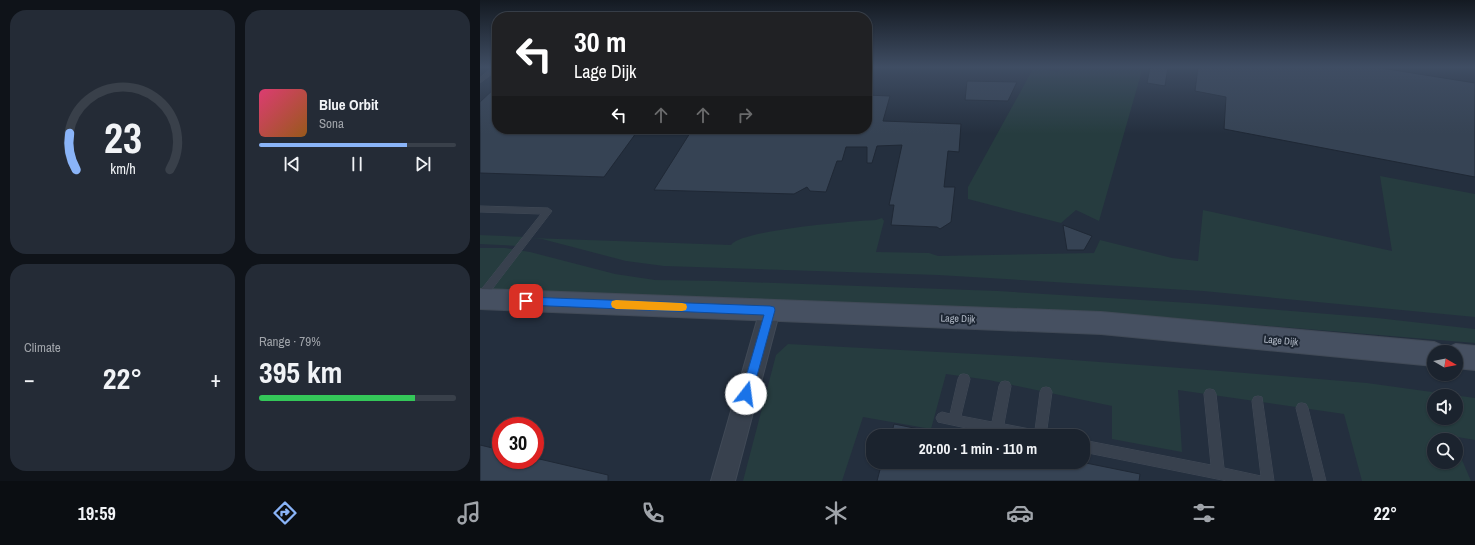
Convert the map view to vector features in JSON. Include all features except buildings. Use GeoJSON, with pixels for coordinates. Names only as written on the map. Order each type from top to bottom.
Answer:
{"type":"FeatureCollection","features":[{"type":"Feature","properties":{"kind":"main road","name":"Lage Dijk"},"geometry":{"type":"LineString","coordinates":[[480,298],[1101,323],[1427,353]]}},
{"type":"Feature","properties":{"kind":"main road"},"geometry":{"type":"LineString","coordinates":[[1463,357],[1475,358]]}},
{"type":"Feature","properties":{"kind":"street"},"geometry":{"type":"LineString","coordinates":[[723,481],[770,310]]}},
{"type":"Feature","properties":{"kind":"lane"},"geometry":{"type":"LineString","coordinates":[[480,209],[548,211],[480,298]]}},
{"type":"Feature","properties":{"kind":"lane"},"geometry":{"type":"LineString","coordinates":[[954,420],[964,378]]}},
{"type":"Feature","properties":{"kind":"lane"},"geometry":{"type":"LineString","coordinates":[[942,418],[997,429],[1005,386]]}},
{"type":"Feature","properties":{"kind":"lane"},"geometry":{"type":"LineString","coordinates":[[1041,429],[1046,392]]}},
{"type":"Feature","properties":{"kind":"lane"},"geometry":{"type":"LineString","coordinates":[[1210,394],[1218,473]]}},
{"type":"Feature","properties":{"kind":"lane"},"geometry":{"type":"LineString","coordinates":[[1258,402],[1268,481]]}},
{"type":"Feature","properties":{"kind":"lane"},"geometry":{"type":"LineString","coordinates":[[1302,408],[1320,481]]}},
{"type":"Feature","properties":{"kind":"lane"},"geometry":{"type":"LineString","coordinates":[[1090,447],[1258,481]]}},
{"type":"Feature","properties":{"kind":"green space"},"geometry":{"type":"Polygon","coordinates":[[[1022,89],[1137,89],[1099,221],[1076,210],[1061,223],[968,199],[968,187],[1022,89]]]}},
{"type":"Feature","properties":{"kind":"green space"},"geometry":{"type":"Polygon","coordinates":[[[1380,176],[1475,194],[1475,317],[1203,291],[938,275],[664,266],[626,261],[542,239],[530,238],[731,245],[739,240],[775,231],[823,224],[876,220],[882,218],[884,221],[876,252],[929,253],[938,256],[1094,253],[1100,240],[1172,258],[1198,261],[1203,210],[1392,251],[1380,176]]]}},
{"type":"Feature","properties":{"kind":"green space"},"geometry":{"type":"Polygon","coordinates":[[[480,235],[526,237],[518,246],[480,244],[480,235]]]}},
{"type":"Feature","properties":{"kind":"green space"},"geometry":{"type":"Polygon","coordinates":[[[480,248],[505,248],[530,252],[615,274],[655,280],[998,291],[1206,304],[1377,318],[1475,329],[1475,343],[1174,318],[480,289],[480,248]]]}},
{"type":"Feature","properties":{"kind":"green space"},"geometry":{"type":"Polygon","coordinates":[[[788,344],[1032,357],[1367,383],[1427,391],[1427,425],[1463,425],[1463,396],[1475,398],[1475,440],[1463,438],[1463,433],[1427,433],[1427,469],[1463,469],[1463,462],[1471,481],[1362,481],[1344,414],[1178,390],[1182,452],[1112,439],[1112,406],[989,380],[946,374],[931,429],[863,417],[842,481],[743,481],[776,355],[788,344]]]}},
{"type":"Feature","properties":{"kind":"slow traffic"},"geometry":{"type":"LineString","coordinates":[[616,304],[682,307]]}},
{"type":"Feature","properties":{"kind":"route"},"geometry":{"type":"LineString","coordinates":[[526,301],[770,310],[746,394]]}}]}
